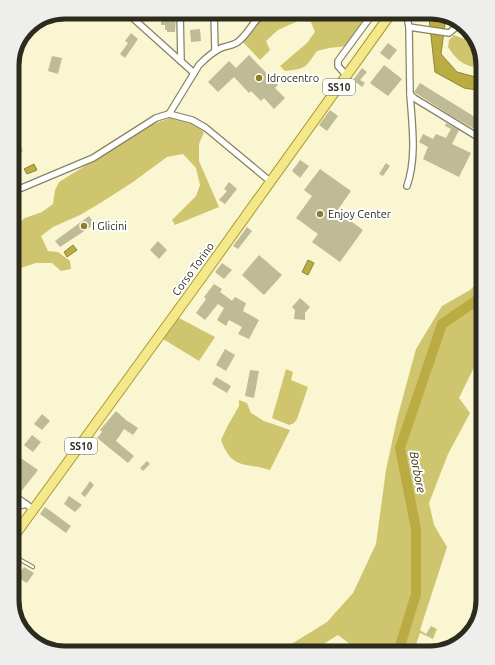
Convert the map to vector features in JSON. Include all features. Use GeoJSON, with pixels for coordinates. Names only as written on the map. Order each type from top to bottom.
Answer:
{"type":"FeatureCollection","features":[{"type":"Feature","properties":{"kind":"main road","name":"Corso Torino"},"geometry":{"type":"LineString","coordinates":[[19,530],[387,19]]}},
{"type":"Feature","properties":{"kind":"street"},"geometry":{"type":"LineString","coordinates":[[134,19],[194,73]]}},
{"type":"Feature","properties":{"kind":"street"},"geometry":{"type":"LineString","coordinates":[[180,19],[181,61]]}},
{"type":"Feature","properties":{"kind":"street"},"geometry":{"type":"LineString","coordinates":[[214,19],[215,51]]}},
{"type":"Feature","properties":{"kind":"street"},"geometry":{"type":"LineString","coordinates":[[169,114],[199,65],[215,51],[235,44],[241,40],[258,19]]}},
{"type":"Feature","properties":{"kind":"street"},"geometry":{"type":"LineString","coordinates":[[347,76],[338,66],[338,61],[369,19]]}},
{"type":"Feature","properties":{"kind":"street"},"geometry":{"type":"LineString","coordinates":[[407,19],[409,27],[413,155],[411,174],[407,186]]}},
{"type":"Feature","properties":{"kind":"street"},"geometry":{"type":"LineString","coordinates":[[409,27],[449,33],[456,27]]}},
{"type":"Feature","properties":{"kind":"street"},"geometry":{"type":"LineString","coordinates":[[410,94],[414,98],[476,136]]}},
{"type":"Feature","properties":{"kind":"street"},"geometry":{"type":"LineString","coordinates":[[19,189],[93,158],[156,118],[169,114],[192,120],[206,128],[271,182]]}},
{"type":"Feature","properties":{"kind":"street"},"geometry":{"type":"LineString","coordinates":[[19,499],[34,510]]}},
{"type":"Feature","properties":{"kind":"street"},"geometry":{"type":"LineString","coordinates":[[19,506],[26,504]]}},
{"type":"Feature","properties":{"kind":"lane"},"geometry":{"type":"LineString","coordinates":[[19,559],[33,566]]}},
{"type":"Feature","properties":{"kind":"shaded area"},"geometry":{"type":"Polygon","coordinates":[[[261,19],[369,19],[348,46],[317,51],[305,66],[285,71],[280,66],[307,43],[315,32],[311,22],[298,21],[278,30],[266,41],[270,50],[260,60],[241,40],[261,19]]]}},
{"type":"Feature","properties":{"kind":"shaded area"},"geometry":{"type":"Polygon","coordinates":[[[429,19],[445,21],[441,54],[457,72],[476,77],[476,90],[464,88],[435,72],[429,19]]]}},
{"type":"Feature","properties":{"kind":"shaded area"},"geometry":{"type":"Polygon","coordinates":[[[454,35],[464,39],[466,36],[471,44],[476,59],[476,67],[462,63],[448,47],[449,40],[454,35]]]}},
{"type":"Feature","properties":{"kind":"shaded area"},"geometry":{"type":"Polygon","coordinates":[[[170,118],[191,124],[204,132],[199,144],[199,161],[219,207],[175,225],[172,220],[196,196],[200,185],[196,168],[183,154],[167,157],[133,182],[102,202],[80,215],[53,227],[41,236],[48,251],[58,252],[70,261],[71,269],[61,271],[52,263],[36,263],[19,269],[19,223],[25,218],[42,212],[53,204],[55,190],[59,182],[151,125],[170,118]]]}},
{"type":"Feature","properties":{"kind":"shaded area"},"geometry":{"type":"Polygon","coordinates":[[[34,164],[37,170],[27,174],[24,169],[34,164]]]}},
{"type":"Feature","properties":{"kind":"shaded area"},"geometry":{"type":"Polygon","coordinates":[[[73,245],[77,250],[67,257],[64,252],[73,245]]]}},
{"type":"Feature","properties":{"kind":"shaded area"},"geometry":{"type":"Polygon","coordinates":[[[308,260],[314,263],[308,275],[302,272],[308,260]]]}},
{"type":"Feature","properties":{"kind":"shaded area"},"geometry":{"type":"Polygon","coordinates":[[[476,284],[476,363],[459,398],[470,413],[448,454],[429,503],[434,525],[447,547],[420,630],[426,634],[431,626],[437,629],[433,639],[420,633],[415,646],[352,646],[338,635],[320,646],[288,646],[327,622],[353,593],[376,544],[386,470],[397,419],[416,349],[442,306],[470,290],[476,284]]]}},
{"type":"Feature","properties":{"kind":"shaded area"},"geometry":{"type":"Polygon","coordinates":[[[179,318],[215,337],[199,361],[163,339],[179,318]]]}},
{"type":"Feature","properties":{"kind":"shaded area"},"geometry":{"type":"Polygon","coordinates":[[[286,369],[293,372],[291,380],[308,387],[297,419],[294,423],[289,425],[272,418],[286,369]]]}},
{"type":"Feature","properties":{"kind":"shaded area"},"geometry":{"type":"Polygon","coordinates":[[[239,400],[247,403],[251,413],[264,421],[290,430],[270,470],[241,464],[230,457],[225,450],[221,440],[239,406],[239,400]]]}},
{"type":"Feature","properties":{"kind":"building"},"geometry":{"type":"Polygon","coordinates":[[[161,19],[176,19],[175,32],[167,32],[167,30],[165,30],[165,25],[161,25],[161,19]]]}},
{"type":"Feature","properties":{"kind":"building"},"geometry":{"type":"Polygon","coordinates":[[[200,29],[201,41],[191,42],[190,30],[200,29]]]}},
{"type":"Feature","properties":{"kind":"building"},"geometry":{"type":"Polygon","coordinates":[[[131,33],[138,39],[125,58],[120,54],[128,43],[125,41],[131,33]]]}},
{"type":"Feature","properties":{"kind":"building"},"geometry":{"type":"Polygon","coordinates":[[[388,43],[397,50],[389,60],[380,53],[388,43]]]}},
{"type":"Feature","properties":{"kind":"building"},"geometry":{"type":"Polygon","coordinates":[[[249,55],[278,85],[275,88],[285,98],[274,109],[264,98],[261,101],[251,91],[249,93],[234,77],[218,92],[208,82],[229,61],[236,68],[249,55]]]}},
{"type":"Feature","properties":{"kind":"building"},"geometry":{"type":"Polygon","coordinates":[[[52,56],[62,58],[58,74],[48,71],[52,56]]]}},
{"type":"Feature","properties":{"kind":"building"},"geometry":{"type":"Polygon","coordinates":[[[384,65],[402,79],[388,96],[370,83],[384,65]]]}},
{"type":"Feature","properties":{"kind":"building"},"geometry":{"type":"Polygon","coordinates":[[[362,68],[367,72],[360,80],[365,83],[362,87],[353,80],[362,68]]]}},
{"type":"Feature","properties":{"kind":"building"},"geometry":{"type":"Polygon","coordinates":[[[420,83],[476,118],[476,130],[450,115],[414,92],[420,83]]]}},
{"type":"Feature","properties":{"kind":"building"},"geometry":{"type":"Polygon","coordinates":[[[330,110],[338,116],[327,131],[319,125],[330,110]]]}},
{"type":"Feature","properties":{"kind":"building"},"geometry":{"type":"Polygon","coordinates":[[[446,123],[459,130],[452,144],[471,153],[459,177],[423,159],[428,147],[419,142],[423,134],[433,139],[436,134],[446,138],[451,129],[445,126],[446,123]]]}},
{"type":"Feature","properties":{"kind":"building"},"geometry":{"type":"Polygon","coordinates":[[[19,143],[23,151],[19,153],[19,143]]]}},
{"type":"Feature","properties":{"kind":"building"},"geometry":{"type":"Polygon","coordinates":[[[300,160],[309,166],[300,178],[292,171],[300,160]]]}},
{"type":"Feature","properties":{"kind":"building"},"geometry":{"type":"Polygon","coordinates":[[[386,163],[390,166],[383,176],[379,174],[386,163]]]}},
{"type":"Feature","properties":{"kind":"building","name":"Enjoy Center"},"geometry":{"type":"Polygon","coordinates":[[[320,169],[351,191],[337,211],[363,230],[340,262],[312,242],[318,234],[296,218],[312,196],[304,190],[320,169]]]}},
{"type":"Feature","properties":{"kind":"building"},"geometry":{"type":"Polygon","coordinates":[[[229,182],[237,189],[225,204],[219,200],[227,191],[224,189],[229,182]]]}},
{"type":"Feature","properties":{"kind":"building"},"geometry":{"type":"Polygon","coordinates":[[[89,216],[95,224],[60,247],[55,241],[89,216]]]}},
{"type":"Feature","properties":{"kind":"building"},"geometry":{"type":"Polygon","coordinates":[[[247,227],[252,231],[238,249],[233,246],[247,227]]]}},
{"type":"Feature","properties":{"kind":"building"},"geometry":{"type":"Polygon","coordinates":[[[158,241],[167,250],[159,259],[150,250],[158,241]]]}},
{"type":"Feature","properties":{"kind":"building"},"geometry":{"type":"Polygon","coordinates":[[[259,255],[282,275],[264,295],[242,275],[259,255]]]}},
{"type":"Feature","properties":{"kind":"building"},"geometry":{"type":"Polygon","coordinates":[[[222,263],[232,270],[224,279],[215,272],[222,263]]]}},
{"type":"Feature","properties":{"kind":"building"},"geometry":{"type":"Polygon","coordinates":[[[214,284],[222,289],[220,292],[232,301],[235,297],[246,303],[243,311],[259,320],[249,339],[238,334],[242,327],[229,320],[226,326],[217,320],[224,308],[218,304],[205,320],[196,313],[206,299],[204,297],[214,284]]]}},
{"type":"Feature","properties":{"kind":"building"},"geometry":{"type":"Polygon","coordinates":[[[300,298],[310,307],[305,313],[305,320],[294,319],[295,310],[292,307],[300,298]]]}},
{"type":"Feature","properties":{"kind":"building"},"geometry":{"type":"Polygon","coordinates":[[[225,349],[235,355],[226,371],[216,365],[225,349]]]}},
{"type":"Feature","properties":{"kind":"building"},"geometry":{"type":"Polygon","coordinates":[[[250,370],[259,371],[254,398],[245,396],[250,370]]]}},
{"type":"Feature","properties":{"kind":"building"},"geometry":{"type":"Polygon","coordinates":[[[216,377],[231,386],[227,393],[212,384],[216,377]]]}},
{"type":"Feature","properties":{"kind":"building"},"geometry":{"type":"Polygon","coordinates":[[[116,411],[138,428],[133,435],[124,429],[116,441],[134,456],[128,463],[97,438],[102,432],[100,430],[116,411]]]}},
{"type":"Feature","properties":{"kind":"building"},"geometry":{"type":"Polygon","coordinates":[[[42,414],[50,421],[42,430],[34,424],[42,414]]]}},
{"type":"Feature","properties":{"kind":"building"},"geometry":{"type":"Polygon","coordinates":[[[32,435],[41,442],[33,452],[24,445],[32,435]]]}},
{"type":"Feature","properties":{"kind":"building"},"geometry":{"type":"Polygon","coordinates":[[[19,457],[38,470],[19,494],[19,457]]]}},
{"type":"Feature","properties":{"kind":"building"},"geometry":{"type":"Polygon","coordinates":[[[147,461],[150,464],[143,471],[140,468],[147,461]]]}},
{"type":"Feature","properties":{"kind":"building"},"geometry":{"type":"Polygon","coordinates":[[[90,481],[94,485],[85,497],[81,494],[90,481]]]}},
{"type":"Feature","properties":{"kind":"building"},"geometry":{"type":"Polygon","coordinates":[[[69,496],[82,505],[75,512],[64,504],[69,496]]]}},
{"type":"Feature","properties":{"kind":"building"},"geometry":{"type":"Polygon","coordinates":[[[45,507],[71,526],[66,533],[40,514],[45,507]]]}},
{"type":"Feature","properties":{"kind":"building"},"geometry":{"type":"Polygon","coordinates":[[[24,567],[34,573],[27,583],[19,578],[19,574],[24,567]]]}},
{"type":"Feature","properties":{"kind":"building"},"geometry":{"type":"Polygon","coordinates":[[[431,627],[435,629],[431,636],[427,634],[431,627]]]}},
{"type":"Feature","properties":{"kind":"waterway","name":"Borbore"},"geometry":{"type":"LineString","coordinates":[[400,646],[416,594],[416,529],[400,448],[442,324],[476,301]]}},
{"type":"Feature","properties":{"kind":"place","name":"Idrocentro"},"geometry":{"type":"Point","coordinates":[259,78]}},
{"type":"Feature","properties":{"kind":"place","name":"Enjoy Center"},"geometry":{"type":"Point","coordinates":[320,214]}},
{"type":"Feature","properties":{"kind":"place","name":"I Glicini"},"geometry":{"type":"Point","coordinates":[84,226]}}]}
